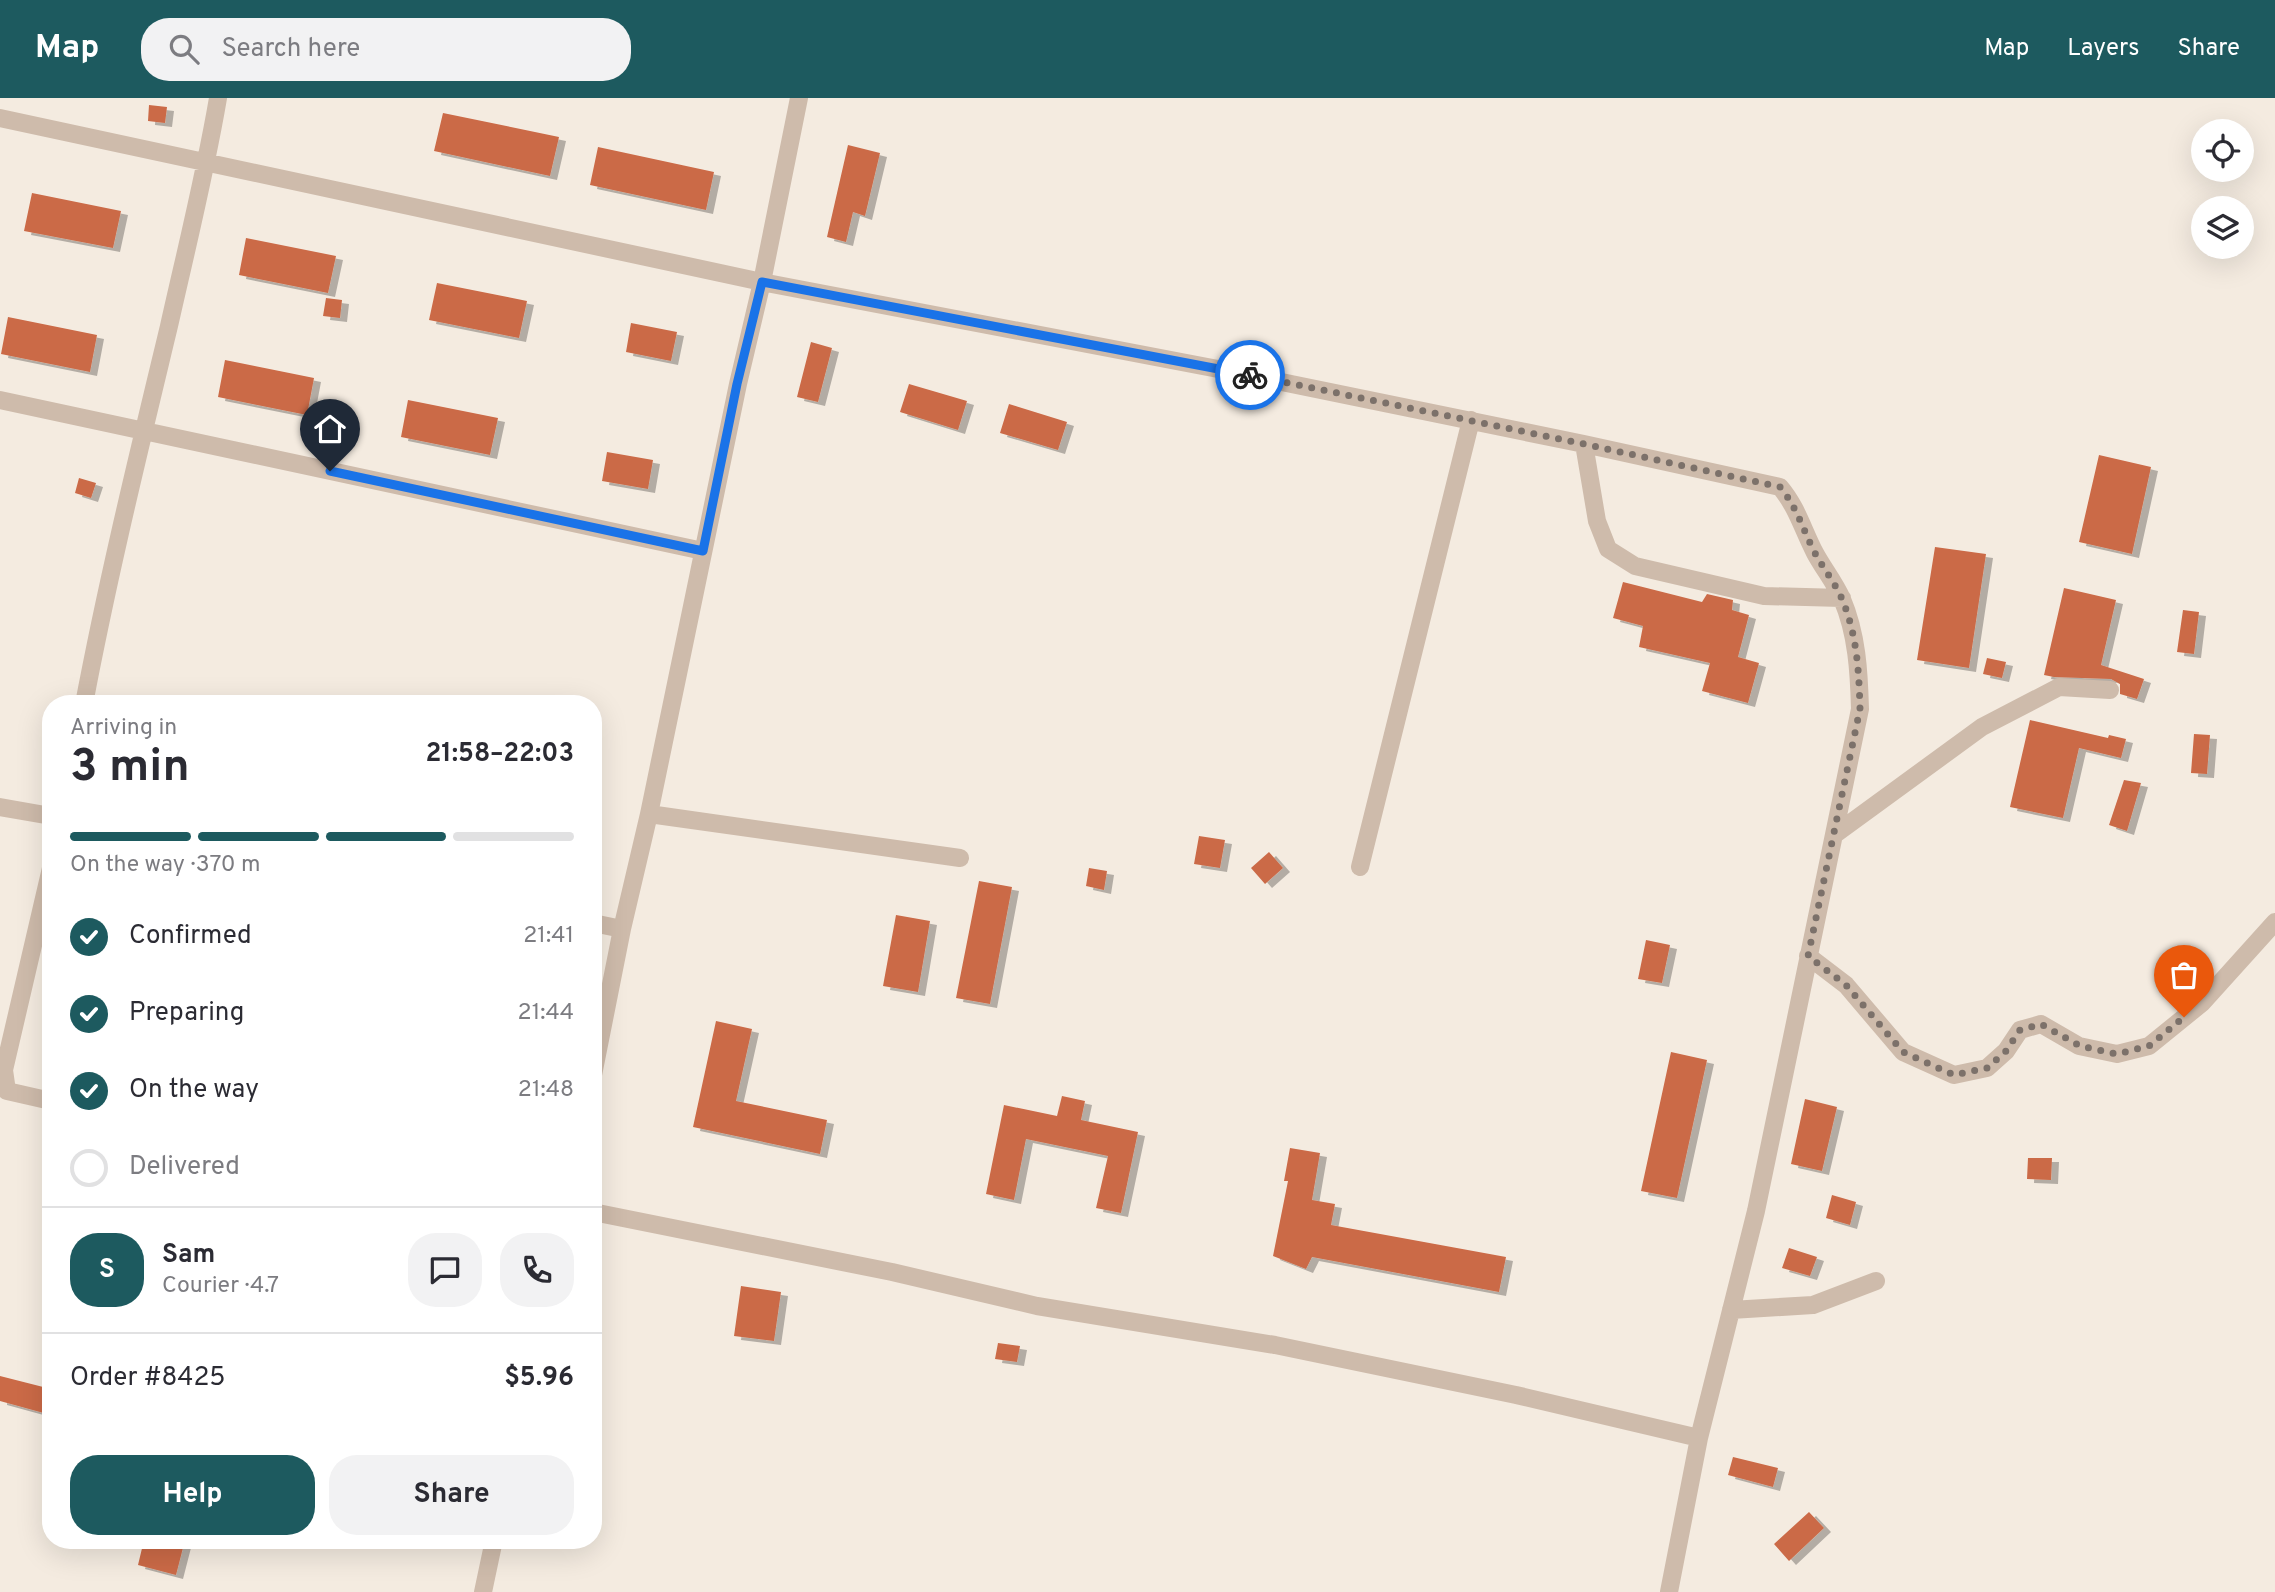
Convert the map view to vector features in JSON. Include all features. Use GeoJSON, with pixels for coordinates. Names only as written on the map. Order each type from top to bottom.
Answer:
{"type":"FeatureCollection","features":[{"type":"Feature","properties":{"kind":"street"},"geometry":{"type":"LineString","coordinates":[[86,695],[95,643],[207,164],[218,98]]}},
{"type":"Feature","properties":{"kind":"street"},"geometry":{"type":"LineString","coordinates":[[602,1030],[799,98]]}},
{"type":"Feature","properties":{"kind":"street"},"geometry":{"type":"LineString","coordinates":[[0,118],[762,282],[1218,369],[1780,487],[1792,500],[1815,552],[1842,598],[1852,626],[1859,670],[1860,709],[1756,1211],[1699,1438],[1669,1592]]}},
{"type":"Feature","properties":{"kind":"street"},"geometry":{"type":"LineString","coordinates":[[0,400],[703,551]]}},
{"type":"Feature","properties":{"kind":"street"},"geometry":{"type":"LineString","coordinates":[[1360,867],[1471,421]]}},
{"type":"Feature","properties":{"kind":"street"},"geometry":{"type":"LineString","coordinates":[[1584,444],[1597,522],[1608,549],[1635,566],[1764,596],[1842,598]]}},
{"type":"Feature","properties":{"kind":"street"},"geometry":{"type":"LineString","coordinates":[[1833,835],[1982,727],[2059,687],[2110,690]]}},
{"type":"Feature","properties":{"kind":"street"},"geometry":{"type":"LineString","coordinates":[[0,807],[42,814]]}},
{"type":"Feature","properties":{"kind":"street"},"geometry":{"type":"LineString","coordinates":[[649,814],[960,858]]}},
{"type":"Feature","properties":{"kind":"street"},"geometry":{"type":"LineString","coordinates":[[42,907],[4,1070],[4,1089],[42,1099]]}},
{"type":"Feature","properties":{"kind":"street"},"geometry":{"type":"LineString","coordinates":[[1808,956],[1846,985],[1903,1052],[1954,1075],[1987,1068],[2006,1051],[2020,1030],[2041,1024],[2080,1046],[2117,1054],[2149,1046],[2202,1003],[2275,922]]}},
{"type":"Feature","properties":{"kind":"street"},"geometry":{"type":"LineString","coordinates":[[602,925],[622,929]]}},
{"type":"Feature","properties":{"kind":"street"},"geometry":{"type":"LineString","coordinates":[[602,1214],[892,1272],[1037,1306],[1289,1348],[1516,1395],[1699,1438]]}},
{"type":"Feature","properties":{"kind":"street"},"geometry":{"type":"LineString","coordinates":[[1731,1310],[1813,1305],[1876,1281]]}},
{"type":"Feature","properties":{"kind":"street"},"geometry":{"type":"LineString","coordinates":[[483,1592],[492,1549]]}},
{"type":"Feature","properties":{"kind":"building"},"geometry":{"type":"Polygon","coordinates":[[[149,105],[167,107],[165,123],[148,121],[149,105]]]}},
{"type":"Feature","properties":{"kind":"building"},"geometry":{"type":"Polygon","coordinates":[[[443,113],[559,137],[550,176],[434,151],[443,113]]]}},
{"type":"Feature","properties":{"kind":"building"},"geometry":{"type":"Polygon","coordinates":[[[848,145],[880,153],[865,216],[853,212],[846,242],[827,237],[848,145]]]}},
{"type":"Feature","properties":{"kind":"building"},"geometry":{"type":"Polygon","coordinates":[[[598,147],[714,172],[706,210],[590,185],[598,147]]]}},
{"type":"Feature","properties":{"kind":"building"},"geometry":{"type":"Polygon","coordinates":[[[32,193],[121,211],[113,248],[24,231],[32,193]]]}},
{"type":"Feature","properties":{"kind":"building"},"geometry":{"type":"Polygon","coordinates":[[[246,238],[336,256],[328,293],[239,275],[246,238]]]}},
{"type":"Feature","properties":{"kind":"building"},"geometry":{"type":"Polygon","coordinates":[[[437,283],[527,301],[519,338],[429,320],[437,283]]]}},
{"type":"Feature","properties":{"kind":"building"},"geometry":{"type":"Polygon","coordinates":[[[326,298],[342,300],[340,318],[323,316],[326,298]]]}},
{"type":"Feature","properties":{"kind":"building"},"geometry":{"type":"Polygon","coordinates":[[[8,317],[97,335],[90,372],[1,354],[8,317]]]}},
{"type":"Feature","properties":{"kind":"building"},"geometry":{"type":"Polygon","coordinates":[[[631,323],[677,332],[671,361],[626,352],[631,323]]]}},
{"type":"Feature","properties":{"kind":"building"},"geometry":{"type":"Polygon","coordinates":[[[811,342],[832,348],[818,402],[797,397],[811,342]]]}},
{"type":"Feature","properties":{"kind":"building"},"geometry":{"type":"Polygon","coordinates":[[[225,360],[314,378],[307,415],[218,397],[225,360]]]}},
{"type":"Feature","properties":{"kind":"building"},"geometry":{"type":"Polygon","coordinates":[[[909,384],[967,401],[958,430],[900,412],[909,384]]]}},
{"type":"Feature","properties":{"kind":"building"},"geometry":{"type":"Polygon","coordinates":[[[408,400],[498,418],[490,455],[401,437],[408,400]]]}},
{"type":"Feature","properties":{"kind":"building"},"geometry":{"type":"Polygon","coordinates":[[[1009,404],[1067,422],[1058,450],[1000,433],[1009,404]]]}},
{"type":"Feature","properties":{"kind":"building"},"geometry":{"type":"Polygon","coordinates":[[[607,452],[653,460],[648,489],[602,481],[607,452]]]}},
{"type":"Feature","properties":{"kind":"building"},"geometry":{"type":"Polygon","coordinates":[[[2099,455],[2151,467],[2132,554],[2079,542],[2099,455]]]}},
{"type":"Feature","properties":{"kind":"building"},"geometry":{"type":"Polygon","coordinates":[[[79,478],[96,483],[91,498],[75,493],[79,478]]]}},
{"type":"Feature","properties":{"kind":"building"},"geometry":{"type":"Polygon","coordinates":[[[1935,547],[1986,554],[1969,668],[1917,660],[1935,547]]]}},
{"type":"Feature","properties":{"kind":"building"},"geometry":{"type":"Polygon","coordinates":[[[1623,582],[1702,602],[1707,594],[1733,600],[1732,610],[1749,615],[1738,657],[1759,663],[1748,703],[1702,691],[1710,663],[1639,647],[1643,626],[1613,618],[1623,582]]]}},
{"type":"Feature","properties":{"kind":"building"},"geometry":{"type":"Polygon","coordinates":[[[2064,588],[2116,600],[2101,665],[2144,679],[2137,699],[2120,694],[2120,684],[2111,679],[2044,675],[2064,588]]]}},
{"type":"Feature","properties":{"kind":"building"},"geometry":{"type":"Polygon","coordinates":[[[2183,610],[2199,612],[2194,654],[2177,652],[2183,610]]]}},
{"type":"Feature","properties":{"kind":"building"},"geometry":{"type":"Polygon","coordinates":[[[1987,658],[2006,662],[2002,678],[1983,674],[1987,658]]]}},
{"type":"Feature","properties":{"kind":"building"},"geometry":{"type":"Polygon","coordinates":[[[2030,720],[2108,738],[2109,735],[2126,739],[2121,758],[2079,748],[2063,818],[2010,807],[2030,720]]]}},
{"type":"Feature","properties":{"kind":"building"},"geometry":{"type":"Polygon","coordinates":[[[2194,734],[2210,735],[2207,774],[2191,773],[2194,734]]]}},
{"type":"Feature","properties":{"kind":"building"},"geometry":{"type":"Polygon","coordinates":[[[2124,780],[2141,783],[2127,831],[2109,825],[2124,780]]]}},
{"type":"Feature","properties":{"kind":"building"},"geometry":{"type":"Polygon","coordinates":[[[1199,836],[1225,840],[1220,868],[1194,864],[1199,836]]]}},
{"type":"Feature","properties":{"kind":"building"},"geometry":{"type":"Polygon","coordinates":[[[1269,852],[1283,868],[1265,884],[1251,868],[1269,852]]]}},
{"type":"Feature","properties":{"kind":"building"},"geometry":{"type":"Polygon","coordinates":[[[1089,868],[1107,871],[1104,890],[1086,886],[1089,868]]]}},
{"type":"Feature","properties":{"kind":"building"},"geometry":{"type":"Polygon","coordinates":[[[979,881],[1012,887],[990,1004],[956,998],[979,881]]]}},
{"type":"Feature","properties":{"kind":"building"},"geometry":{"type":"Polygon","coordinates":[[[896,915],[930,921],[918,992],[883,986],[896,915]]]}},
{"type":"Feature","properties":{"kind":"building"},"geometry":{"type":"Polygon","coordinates":[[[1646,940],[1670,945],[1662,983],[1638,979],[1646,940]]]}},
{"type":"Feature","properties":{"kind":"building"},"geometry":{"type":"Polygon","coordinates":[[[716,1021],[752,1029],[736,1101],[827,1120],[820,1154],[693,1127],[716,1021]]]}},
{"type":"Feature","properties":{"kind":"building"},"geometry":{"type":"Polygon","coordinates":[[[1671,1052],[1707,1060],[1677,1198],[1641,1191],[1671,1052]]]}},
{"type":"Feature","properties":{"kind":"building"},"geometry":{"type":"Polygon","coordinates":[[[1062,1096],[1085,1101],[1081,1120],[1138,1132],[1121,1213],[1096,1208],[1108,1156],[1026,1139],[1014,1200],[986,1194],[1004,1105],[1057,1116],[1062,1096]]]}},
{"type":"Feature","properties":{"kind":"building"},"geometry":{"type":"Polygon","coordinates":[[[1805,1099],[1837,1107],[1822,1171],[1791,1164],[1805,1099]]]}},
{"type":"Feature","properties":{"kind":"building"},"geometry":{"type":"Polygon","coordinates":[[[1290,1148],[1320,1153],[1312,1200],[1335,1204],[1331,1225],[1506,1257],[1499,1292],[1312,1257],[1306,1269],[1273,1256],[1288,1181],[1284,1181],[1290,1148]]]}},
{"type":"Feature","properties":{"kind":"building"},"geometry":{"type":"Polygon","coordinates":[[[2028,1158],[2052,1158],[2051,1180],[2027,1179],[2028,1158]]]}},
{"type":"Feature","properties":{"kind":"building"},"geometry":{"type":"Polygon","coordinates":[[[1832,1195],[1856,1202],[1850,1225],[1826,1218],[1832,1195]]]}},
{"type":"Feature","properties":{"kind":"building"},"geometry":{"type":"Polygon","coordinates":[[[1789,1248],[1817,1257],[1810,1276],[1782,1268],[1789,1248]]]}},
{"type":"Feature","properties":{"kind":"building"},"geometry":{"type":"Polygon","coordinates":[[[741,1286],[781,1292],[774,1341],[734,1336],[741,1286]]]}},
{"type":"Feature","properties":{"kind":"building"},"geometry":{"type":"Polygon","coordinates":[[[998,1343],[1020,1346],[1017,1362],[995,1359],[998,1343]]]}},
{"type":"Feature","properties":{"kind":"building"},"geometry":{"type":"Polygon","coordinates":[[[0,1376],[42,1387],[42,1413],[0,1401],[0,1376]]]}},
{"type":"Feature","properties":{"kind":"building"},"geometry":{"type":"Polygon","coordinates":[[[1733,1457],[1778,1468],[1773,1487],[1728,1475],[1733,1457]]]}},
{"type":"Feature","properties":{"kind":"building"},"geometry":{"type":"Polygon","coordinates":[[[1809,1512],[1824,1528],[1789,1561],[1774,1544],[1809,1512]]]}},
{"type":"Feature","properties":{"kind":"building"},"geometry":{"type":"Polygon","coordinates":[[[142,1549],[183,1549],[176,1575],[138,1565],[142,1549]]]}},
{"type":"Feature","properties":{"kind":"way so far"},"geometry":{"type":"LineString","coordinates":[[1250,375],[1780,487],[1792,500],[1815,552],[1842,598],[1852,626],[1859,670],[1860,709],[1808,956],[1846,985],[1903,1052],[1954,1075],[1987,1068],[2006,1051],[2020,1030],[2041,1024],[2080,1046],[2117,1054],[2149,1046],[2184,1017]]}},
{"type":"Feature","properties":{"kind":"route"},"geometry":{"type":"LineString","coordinates":[[330,471],[703,551],[737,384],[762,282],[1250,375]]}}]}
